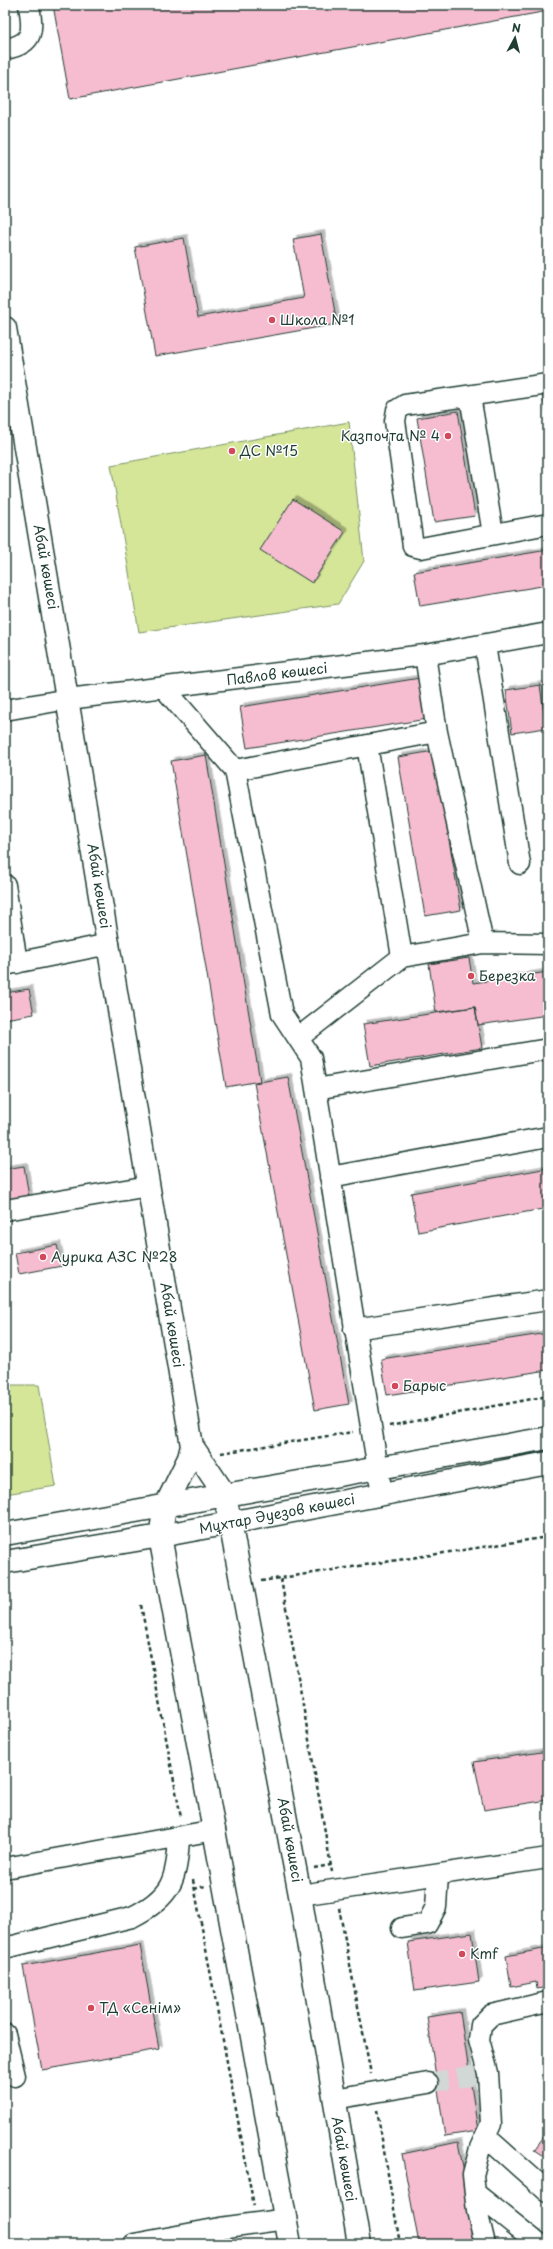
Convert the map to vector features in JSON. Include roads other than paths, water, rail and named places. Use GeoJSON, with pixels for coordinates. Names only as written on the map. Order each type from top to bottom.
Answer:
{"type":"FeatureCollection","features":[{"type":"Feature","properties":{"kind":"main road","name":"Абай көшесі"},"geometry":{"type":"LineString","coordinates":[[5,328],[192,1446],[189,1458],[165,1506],[160,1536],[290,2244]]}},
{"type":"Feature","properties":{"kind":"main road","name":"Мұхтар Әуезов көшесі"},"geometry":{"type":"LineString","coordinates":[[5,1534],[548,1438]]}},
{"type":"Feature","properties":{"kind":"main road","name":"Абай көшесі"},"geometry":{"type":"LineString","coordinates":[[192,1446],[225,1495],[243,1584],[300,1896],[360,2244]]}},
{"type":"Feature","properties":{"kind":"main road","name":"Мұхтар Әуезов көшесі"},"geometry":{"type":"LineString","coordinates":[[5,1562],[160,1536],[548,1463]]}},
{"type":"Feature","properties":{"kind":"street"},"geometry":{"type":"LineString","coordinates":[[5,49],[21,44],[31,34],[33,28],[29,5]]}},
{"type":"Feature","properties":{"kind":"street"},"geometry":{"type":"LineString","coordinates":[[548,384],[405,405],[397,410],[394,421],[413,546],[421,548],[548,524]]}},
{"type":"Feature","properties":{"kind":"street"},"geometry":{"type":"LineString","coordinates":[[470,396],[493,534]]}},
{"type":"Feature","properties":{"kind":"street","name":"Павлов көшесі"},"geometry":{"type":"LineString","coordinates":[[5,710],[68,700],[425,655],[548,633]]}},
{"type":"Feature","properties":{"kind":"street"},"geometry":{"type":"LineString","coordinates":[[485,645],[520,864]]}},
{"type":"Feature","properties":{"kind":"street"},"geometry":{"type":"LineString","coordinates":[[425,655],[437,732],[483,943]]}},
{"type":"Feature","properties":{"kind":"street"},"geometry":{"type":"LineString","coordinates":[[164,688],[235,770],[282,1014],[312,1058],[354,1329],[382,1494]]}},
{"type":"Feature","properties":{"kind":"street"},"geometry":{"type":"LineString","coordinates":[[235,770],[437,732]]}},
{"type":"Feature","properties":{"kind":"street"},"geometry":{"type":"LineString","coordinates":[[368,745],[402,957]]}},
{"type":"Feature","properties":{"kind":"street"},"geometry":{"type":"LineString","coordinates":[[5,885],[11,964],[109,944]]}},
{"type":"Feature","properties":{"kind":"street"},"geometry":{"type":"LineString","coordinates":[[298,1038],[402,957],[483,943],[548,944]]}},
{"type":"Feature","properties":{"kind":"street"},"geometry":{"type":"LineString","coordinates":[[316,1089],[548,1049]]}},
{"type":"Feature","properties":{"kind":"street"},"geometry":{"type":"LineString","coordinates":[[330,1177],[548,1137]]}},
{"type":"Feature","properties":{"kind":"street"},"geometry":{"type":"LineString","coordinates":[[5,1210],[149,1186]]}},
{"type":"Feature","properties":{"kind":"street"},"geometry":{"type":"LineString","coordinates":[[354,1329],[548,1300]]}},
{"type":"Feature","properties":{"kind":"street"},"geometry":{"type":"LineString","coordinates":[[5,1868],[215,1830]]}},
{"type":"Feature","properties":{"kind":"street"},"geometry":{"type":"LineString","coordinates":[[5,1948],[132,1917],[149,1908],[161,1899],[170,1887],[178,1867],[182,1836]]}},
{"type":"Feature","properties":{"kind":"street"},"geometry":{"type":"LineString","coordinates":[[300,1896],[548,1858]]}},
{"type":"Feature","properties":{"kind":"street"},"geometry":{"type":"LineString","coordinates":[[402,1928],[427,1924],[436,1907],[438,1874]]}},
{"type":"Feature","properties":{"kind":"street"},"geometry":{"type":"LineString","coordinates":[[485,2244],[476,2211],[473,2175],[480,2148],[491,2124],[488,2073],[479,2040],[481,2024],[491,2015],[548,2002]]}},
{"type":"Feature","properties":{"kind":"street"},"geometry":{"type":"LineString","coordinates":[[5,2034],[15,2076]]}},
{"type":"Feature","properties":{"kind":"street"},"geometry":{"type":"LineString","coordinates":[[334,2099],[428,2083]]}},
{"type":"Feature","properties":{"kind":"street"},"geometry":{"type":"LineString","coordinates":[[486,2137],[548,2192]]}},
{"type":"Feature","properties":{"kind":"street"},"geometry":{"type":"LineString","coordinates":[[475,2193],[539,2244]]}},
{"type":"Feature","properties":{"kind":"street"},"geometry":{"type":"LineString","coordinates":[[134,2244],[220,2236],[257,2223],[286,2219]]}},
{"type":"Feature","properties":{"kind":"tunnel"},"geometry":{"type":"LineString","coordinates":[[428,2083],[488,2073]]}},
{"type":"Feature","properties":{"kind":"place","name":"Школа №1"},"geometry":{"type":"Point","coordinates":[272,320]}},
{"type":"Feature","properties":{"kind":"place","name":"Казпочта № 4"},"geometry":{"type":"Point","coordinates":[448,436]}},
{"type":"Feature","properties":{"kind":"place","name":"ДС №15"},"geometry":{"type":"Point","coordinates":[232,451]}},
{"type":"Feature","properties":{"kind":"place","name":"Березка"},"geometry":{"type":"Point","coordinates":[471,976]}},
{"type":"Feature","properties":{"kind":"place","name":"Аурика АЗС №28"},"geometry":{"type":"Point","coordinates":[43,1257]}},
{"type":"Feature","properties":{"kind":"place","name":"Барыс"},"geometry":{"type":"Point","coordinates":[395,1386]}},
{"type":"Feature","properties":{"kind":"place","name":"Kmf"},"geometry":{"type":"Point","coordinates":[462,1954]}},
{"type":"Feature","properties":{"kind":"place","name":"ТД «Сенім»"},"geometry":{"type":"Point","coordinates":[91,2008]}}]}
